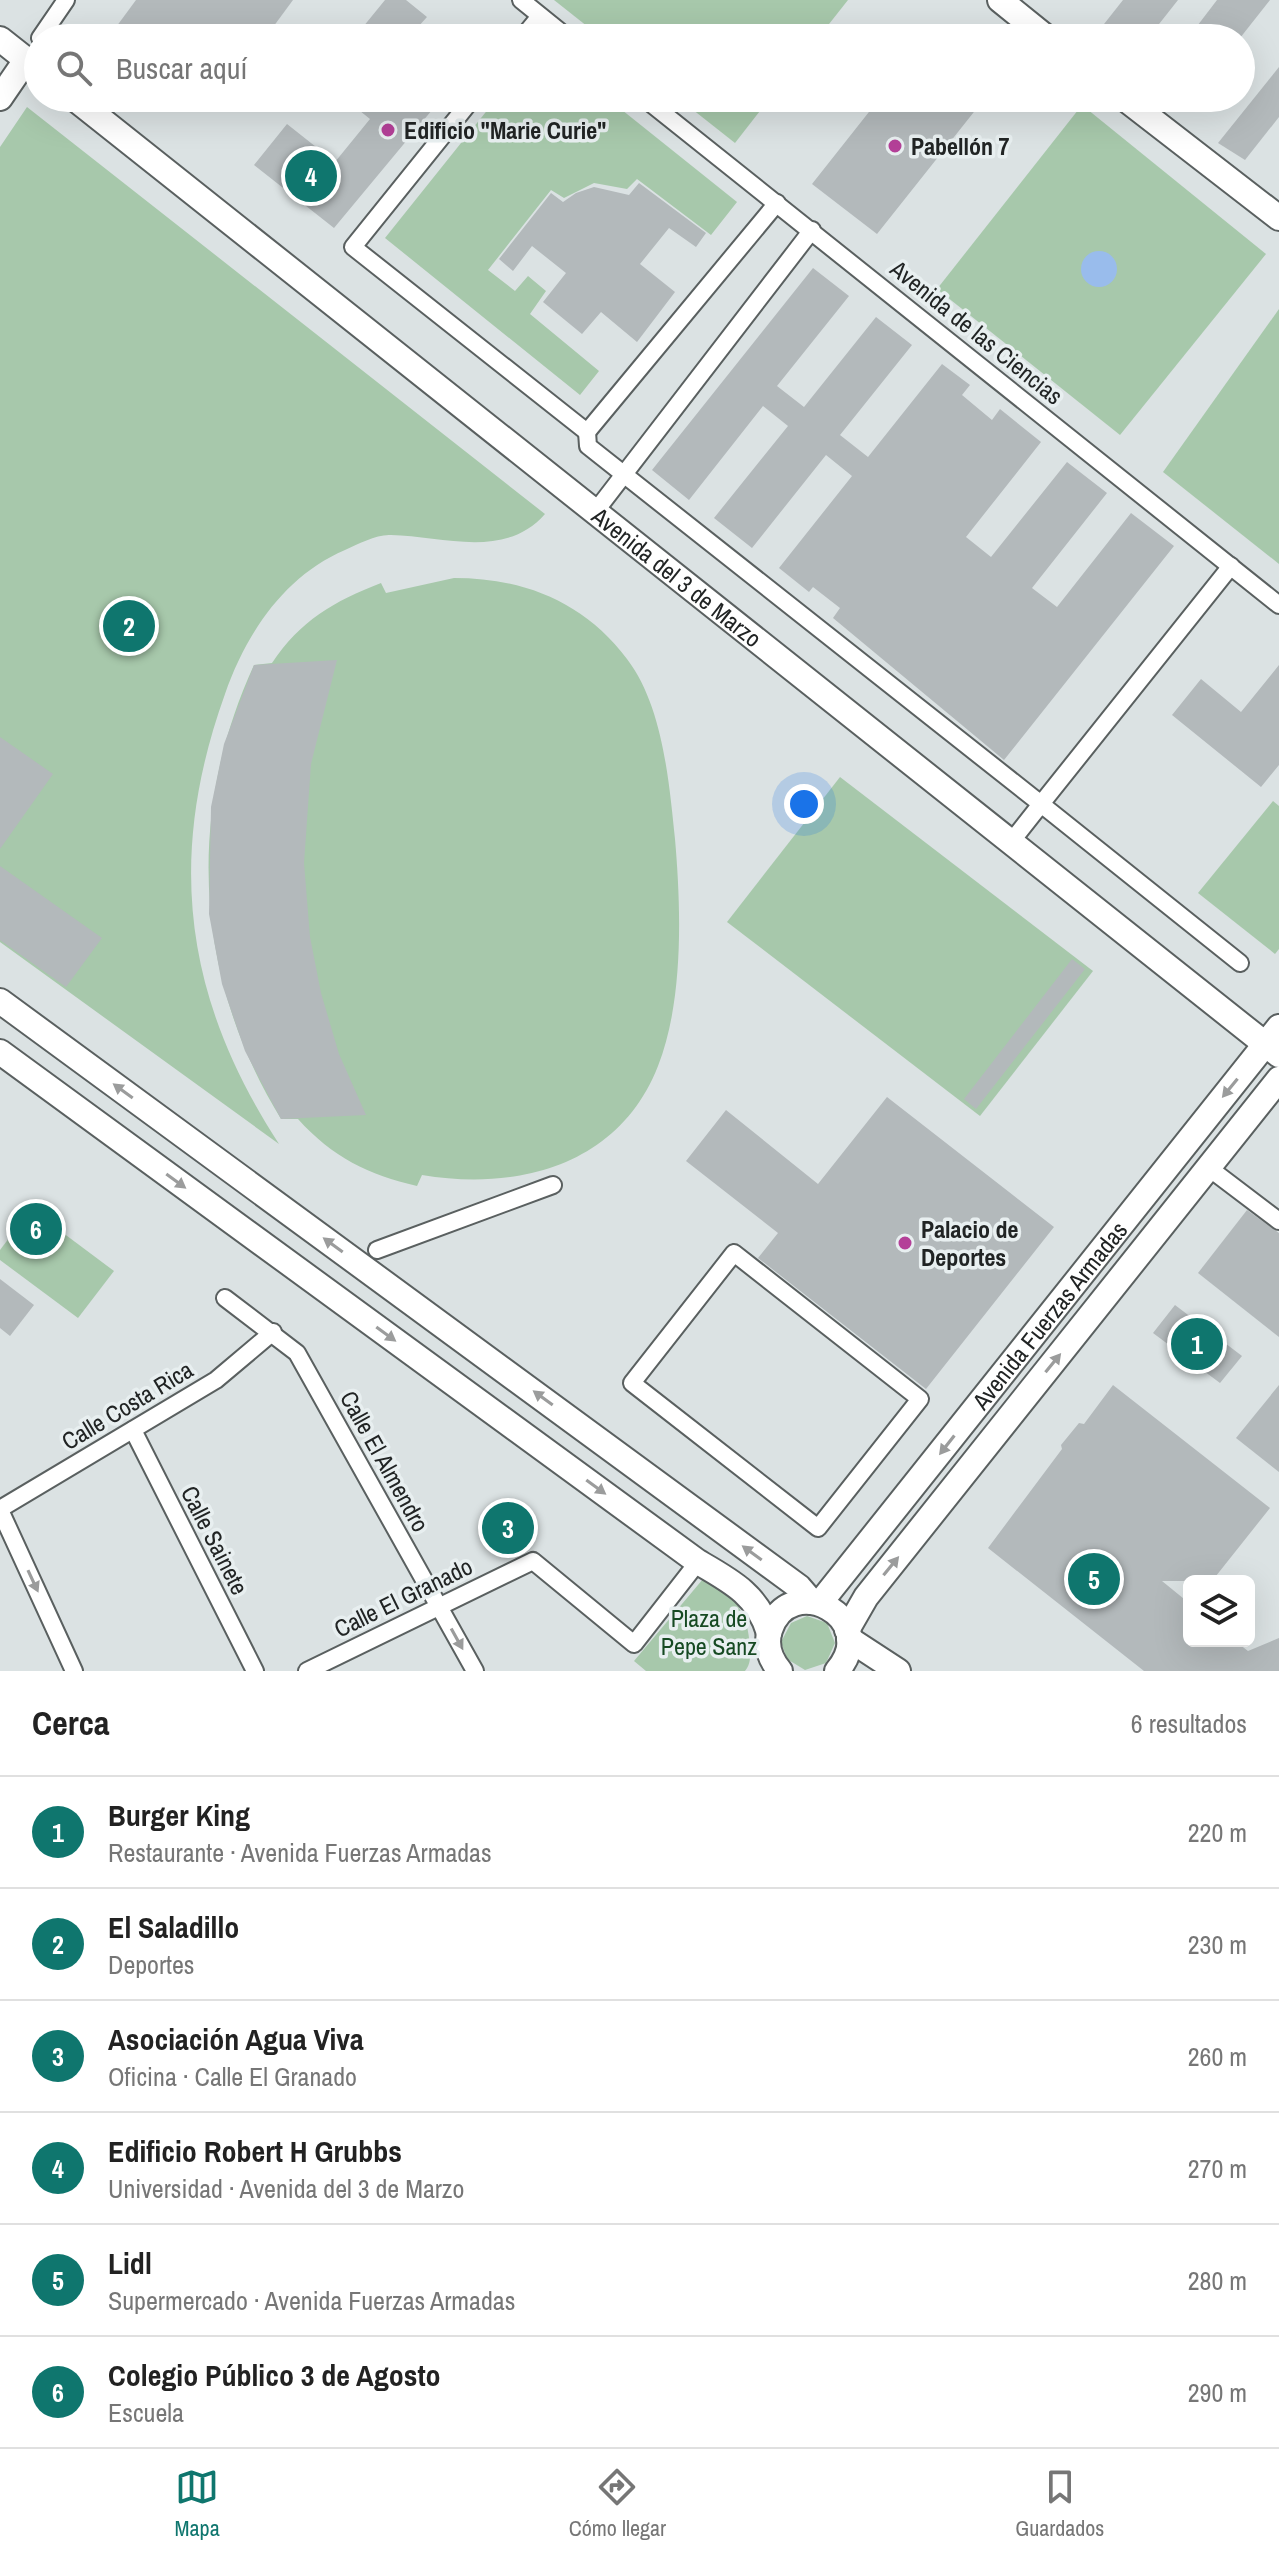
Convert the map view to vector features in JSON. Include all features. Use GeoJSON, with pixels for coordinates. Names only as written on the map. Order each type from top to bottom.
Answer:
{"type":"FeatureCollection","features":[{"type":"Feature","properties":{"kind":"street"},"geometry":{"type":"LineString","coordinates":[[52,24],[66,0]]}},
{"type":"Feature","properties":{"kind":"street"},"geometry":{"type":"LineString","coordinates":[[521,0],[550,24]]}},
{"type":"Feature","properties":{"kind":"street"},"geometry":{"type":"LineString","coordinates":[[1000,0],[1030,24]]}},
{"type":"Feature","properties":{"kind":"street"},"geometry":{"type":"LineString","coordinates":[[533,24],[540,16]]}},
{"type":"Feature","properties":{"kind":"street"},"geometry":{"type":"LineString","coordinates":[[0,39],[24,48]]}},
{"type":"Feature","properties":{"kind":"street"},"geometry":{"type":"LineString","coordinates":[[0,98],[24,67]]}},
{"type":"Feature","properties":{"kind":"street","name":"Avenida del 3 de Marzo"},"geometry":{"type":"LineString","coordinates":[[92,112],[1011,842],[1275,1042]]}},
{"type":"Feature","properties":{"kind":"street"},"geometry":{"type":"LineString","coordinates":[[462,112],[353,247],[587,432]]}},
{"type":"Feature","properties":{"kind":"street","name":"Avenida de las Ciencias"},"geometry":{"type":"LineString","coordinates":[[662,112],[1279,605]]}},
{"type":"Feature","properties":{"kind":"street"},"geometry":{"type":"LineString","coordinates":[[1142,112],[1279,218]]}},
{"type":"Feature","properties":{"kind":"street"},"geometry":{"type":"LineString","coordinates":[[777,203],[587,432],[588,446],[1240,963]]}},
{"type":"Feature","properties":{"kind":"street"},"geometry":{"type":"LineString","coordinates":[[595,512],[812,230]]}},
{"type":"Feature","properties":{"kind":"street"},"geometry":{"type":"LineString","coordinates":[[1011,842],[1231,566]]}},
{"type":"Feature","properties":{"kind":"street"},"geometry":{"type":"LineString","coordinates":[[0,1001],[816,1602],[837,1613],[848,1635],[898,1671]]}},
{"type":"Feature","properties":{"kind":"street","name":"Avenida Fuerzas Armadas"},"geometry":{"type":"LineString","coordinates":[[816,1602],[1275,1042]]}},
{"type":"Feature","properties":{"kind":"street"},"geometry":{"type":"LineString","coordinates":[[0,1052],[698,1562],[730,1580],[756,1602],[771,1658]]}},
{"type":"Feature","properties":{"kind":"street","name":"Avenida Fuerzas Armadas"},"geometry":{"type":"LineString","coordinates":[[837,1671],[846,1656],[848,1635],[866,1597],[1279,1079]]}},
{"type":"Feature","properties":{"kind":"street"},"geometry":{"type":"LineString","coordinates":[[1209,1168],[1279,1221]]}},
{"type":"Feature","properties":{"kind":"street"},"geometry":{"type":"LineString","coordinates":[[377,1250],[553,1185]]}},
{"type":"Feature","properties":{"kind":"street"},"geometry":{"type":"LineString","coordinates":[[734,1253],[920,1399],[818,1528],[632,1383],[734,1253]]}},
{"type":"Feature","properties":{"kind":"street","name":"Calle El Almendro"},"geometry":{"type":"LineString","coordinates":[[225,1298],[297,1353],[475,1671]]}},
{"type":"Feature","properties":{"kind":"street","name":"Calle Costa Rica"},"geometry":{"type":"LineString","coordinates":[[0,1510],[216,1380],[273,1332]]}},
{"type":"Feature","properties":{"kind":"street","name":"Calle Sainete"},"geometry":{"type":"LineString","coordinates":[[133,1430],[255,1671]]}},
{"type":"Feature","properties":{"kind":"street"},"geometry":{"type":"LineString","coordinates":[[0,1510],[8,1546],[74,1671]]}},
{"type":"Feature","properties":{"kind":"street","name":"Calle El Granado"},"geometry":{"type":"LineString","coordinates":[[307,1671],[533,1561],[634,1644],[698,1562]]}},
{"type":"Feature","properties":{"kind":"street"},"geometry":{"type":"LineString","coordinates":[[771,1658],[785,1609],[816,1602]]}},
{"type":"Feature","properties":{"kind":"green space"},"geometry":{"type":"Polygon","coordinates":[[[554,0],[848,0],[829,24],[584,24],[554,0]]]}},
{"type":"Feature","properties":{"kind":"green space"},"geometry":{"type":"Polygon","coordinates":[[[24,111],[33,112],[545,514],[529,528],[511,537],[472,542],[386,535],[323,561],[303,575],[270,609],[234,672],[206,754],[195,813],[191,870],[194,926],[205,981],[222,1035],[247,1089],[279,1144],[0,942],[0,147],[24,111]]]}},
{"type":"Feature","properties":{"kind":"green space"},"geometry":{"type":"Polygon","coordinates":[[[486,112],[624,112],[737,202],[711,235],[637,179],[627,189],[594,183],[564,198],[551,190],[488,270],[515,291],[528,276],[546,291],[530,314],[599,371],[580,395],[385,238],[486,112]]]}},
{"type":"Feature","properties":{"kind":"green space"},"geometry":{"type":"Polygon","coordinates":[[[696,112],[759,112],[735,143],[696,112]]]}},
{"type":"Feature","properties":{"kind":"green space"},"geometry":{"type":"Polygon","coordinates":[[[1076,112],[1091,112],[1266,254],[1120,435],[937,289],[1076,112]]]}},
{"type":"Feature","properties":{"kind":"green space"},"geometry":{"type":"Polygon","coordinates":[[[1279,309],[1279,564],[1163,472],[1279,309]]]}},
{"type":"Feature","properties":{"kind":"green space"},"geometry":{"type":"Polygon","coordinates":[[[454,578],[505,583],[551,597],[572,608],[610,639],[639,678],[649,699],[667,769],[677,866],[678,954],[672,1012],[658,1066],[641,1100],[618,1127],[591,1149],[561,1164],[528,1174],[493,1179],[422,1175],[417,1186],[352,1163],[324,1144],[298,1119],[281,1119],[252,1065],[231,1010],[216,953],[209,896],[210,838],[217,780],[232,722],[254,665],[272,663],[306,624],[333,605],[364,590],[381,583],[386,593],[454,578]]]}},
{"type":"Feature","properties":{"kind":"green space"},"geometry":{"type":"Polygon","coordinates":[[[840,777],[1093,971],[980,1116],[727,922],[840,777]]]}},
{"type":"Feature","properties":{"kind":"green space"},"geometry":{"type":"Polygon","coordinates":[[[1273,801],[1279,806],[1279,949],[1275,954],[1198,893],[1273,801]]]}},
{"type":"Feature","properties":{"kind":"green space"},"geometry":{"type":"Polygon","coordinates":[[[31,1209],[114,1271],[78,1318],[0,1260],[0,1250],[31,1209]]]}},
{"type":"Feature","properties":{"kind":"green space","name":"Plaza de Pepe Sanz"},"geometry":{"type":"Polygon","coordinates":[[[703,1579],[732,1599],[743,1615],[750,1648],[747,1668],[745,1671],[646,1671],[634,1661],[703,1579]]]}},
{"type":"Feature","properties":{"kind":"green space"},"geometry":{"type":"Polygon","coordinates":[[[807,1616],[827,1623],[835,1643],[826,1663],[805,1670],[787,1659],[781,1642],[791,1623],[807,1616]]]}},
{"type":"Feature","properties":{"kind":"water"},"geometry":{"type":"Polygon","coordinates":[[[1099,251],[1112,256],[1117,269],[1112,282],[1099,287],[1086,282],[1081,269],[1086,256],[1099,251]]]}},
{"type":"Feature","properties":{"kind":"building"},"geometry":{"type":"Polygon","coordinates":[[[136,0],[293,0],[275,24],[118,24],[136,0]]]}},
{"type":"Feature","properties":{"kind":"building"},"geometry":{"type":"Polygon","coordinates":[[[385,0],[406,0],[427,17],[421,24],[365,24],[385,0]]]}},
{"type":"Feature","properties":{"kind":"building"},"geometry":{"type":"Polygon","coordinates":[[[1123,0],[1178,0],[1159,24],[1104,24],[1123,0]]]}},
{"type":"Feature","properties":{"kind":"building"},"geometry":{"type":"Polygon","coordinates":[[[1217,0],[1270,0],[1251,24],[1199,24],[1217,0]]]}},
{"type":"Feature","properties":{"kind":"building"},"geometry":{"type":"Polygon","coordinates":[[[1279,67],[1279,117],[1245,160],[1218,143],[1243,112],[1255,112],[1255,97],[1279,67]]]}},
{"type":"Feature","properties":{"kind":"building"},"geometry":{"type":"Polygon","coordinates":[[[361,112],[430,112],[334,228],[254,165],[287,124],[335,162],[370,119],[361,112]]]}},
{"type":"Feature","properties":{"kind":"building","name":"Pabellón 7"},"geometry":{"type":"Polygon","coordinates":[[[869,112],[974,112],[877,234],[812,184],[869,112]]]}},
{"type":"Feature","properties":{"kind":"building"},"geometry":{"type":"Polygon","coordinates":[[[639,183],[706,233],[696,247],[669,228],[640,264],[675,292],[637,342],[601,312],[582,334],[543,302],[566,273],[532,246],[513,271],[499,259],[551,193],[563,202],[576,193],[594,187],[629,195],[639,183]]]}},
{"type":"Feature","properties":{"kind":"building"},"geometry":{"type":"Polygon","coordinates":[[[813,268],[849,296],[777,386],[804,407],[876,317],[912,345],[840,435],[868,457],[942,364],[970,385],[962,395],[992,420],[1000,409],[1041,442],[966,537],[991,557],[1067,462],[1107,493],[1032,588],[1057,607],[1131,513],[1174,546],[1004,760],[833,618],[840,608],[813,587],[809,592],[779,568],[852,476],[826,455],[752,548],[714,518],[788,426],[763,406],[689,500],[652,470],[813,268]]]}},
{"type":"Feature","properties":{"kind":"building"},"geometry":{"type":"Polygon","coordinates":[[[337,660],[311,764],[304,863],[310,937],[321,993],[339,1054],[366,1115],[281,1119],[245,1051],[222,984],[209,914],[211,807],[224,744],[254,665],[337,660]]]}},
{"type":"Feature","properties":{"kind":"building"},"geometry":{"type":"Polygon","coordinates":[[[1279,665],[1279,765],[1261,787],[1172,715],[1201,679],[1241,712],[1279,665]]]}},
{"type":"Feature","properties":{"kind":"building"},"geometry":{"type":"Polygon","coordinates":[[[0,737],[53,774],[0,849],[0,737]]]}},
{"type":"Feature","properties":{"kind":"building"},"geometry":{"type":"Polygon","coordinates":[[[0,866],[102,938],[66,987],[0,940],[0,866]]]}},
{"type":"Feature","properties":{"kind":"building"},"geometry":{"type":"Polygon","coordinates":[[[1072,959],[1085,969],[976,1109],[964,1099],[1072,959]]]}},
{"type":"Feature","properties":{"kind":"building","name":"Palacio de Deportes"},"geometry":{"type":"Polygon","coordinates":[[[887,1097],[1054,1227],[926,1389],[758,1258],[778,1233],[686,1161],[726,1110],[818,1184],[887,1097]]]}},
{"type":"Feature","properties":{"kind":"building"},"geometry":{"type":"Polygon","coordinates":[[[1247,1210],[1279,1233],[1279,1337],[1198,1273],[1247,1210]]]}},
{"type":"Feature","properties":{"kind":"building"},"geometry":{"type":"Polygon","coordinates":[[[0,1279],[34,1305],[10,1336],[0,1328],[0,1279]]]}},
{"type":"Feature","properties":{"kind":"building"},"geometry":{"type":"Polygon","coordinates":[[[1175,1305],[1242,1356],[1220,1383],[1153,1333],[1175,1305]]]}},
{"type":"Feature","properties":{"kind":"building"},"geometry":{"type":"Polygon","coordinates":[[[1113,1385],[1270,1508],[1217,1575],[1183,1575],[1183,1581],[1162,1581],[1183,1598],[1183,1647],[1243,1647],[1248,1651],[1279,1638],[1279,1671],[1144,1671],[988,1548],[1062,1449],[1061,1445],[1079,1423],[1084,1424],[1113,1385]]]}},
{"type":"Feature","properties":{"kind":"building"},"geometry":{"type":"Polygon","coordinates":[[[1279,1385],[1279,1472],[1236,1438],[1279,1385]]]}},
{"type":"Feature","properties":{"kind":"place","name":"Edificio \"Marie Curie\""},"geometry":{"type":"Point","coordinates":[388,130]}},
{"type":"Feature","properties":{"kind":"place","name":"Pabellón 7"},"geometry":{"type":"Point","coordinates":[895,146]}},
{"type":"Feature","properties":{"kind":"place","name":"Edificio Robert H Grubbs"},"geometry":{"type":"Point","coordinates":[311,176]}},
{"type":"Feature","properties":{"kind":"place","name":"El Saladillo"},"geometry":{"type":"Point","coordinates":[129,626]}},
{"type":"Feature","properties":{"kind":"place","name":"Colegio Público 3 de Agosto"},"geometry":{"type":"Point","coordinates":[36,1229]}},
{"type":"Feature","properties":{"kind":"place","name":"Palacio de Deportes"},"geometry":{"type":"Point","coordinates":[905,1243]}},
{"type":"Feature","properties":{"kind":"place","name":"Burger King"},"geometry":{"type":"Point","coordinates":[1197,1344]}},
{"type":"Feature","properties":{"kind":"place","name":"Asociación Agua Viva"},"geometry":{"type":"Point","coordinates":[508,1528]}},
{"type":"Feature","properties":{"kind":"place","name":"Lidl"},"geometry":{"type":"Point","coordinates":[1094,1579]}}]}
